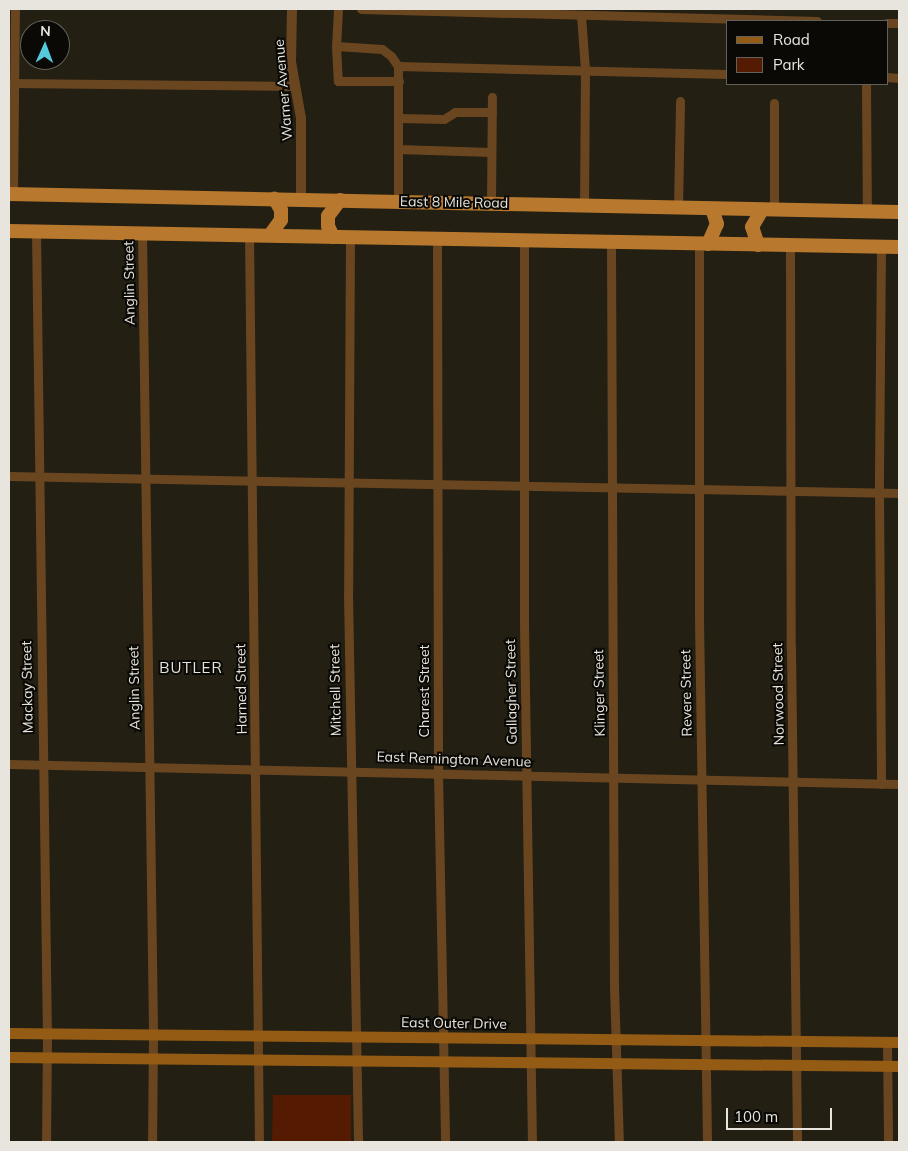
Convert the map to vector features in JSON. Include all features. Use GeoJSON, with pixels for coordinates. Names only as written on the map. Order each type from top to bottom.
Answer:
{"type":"FeatureCollection","features":[{"type":"Feature","properties":{"kind":"highway","name":"East 8 Mile Road"},"geometry":{"type":"LineString","coordinates":[[11,194],[899,212]]}},
{"type":"Feature","properties":{"kind":"highway"},"geometry":{"type":"LineString","coordinates":[[270,236],[281,220],[281,210],[275,199]]}},
{"type":"Feature","properties":{"kind":"highway"},"geometry":{"type":"LineString","coordinates":[[333,237],[328,226],[328,216],[340,200]]}},
{"type":"Feature","properties":{"kind":"highway"},"geometry":{"type":"LineString","coordinates":[[704,244],[714,235],[717,224],[712,209]]}},
{"type":"Feature","properties":{"kind":"highway"},"geometry":{"type":"LineString","coordinates":[[758,245],[752,227],[768,210]]}},
{"type":"Feature","properties":{"kind":"highway"},"geometry":{"type":"LineString","coordinates":[[9,231],[899,248]]}},
{"type":"Feature","properties":{"kind":"main road","name":"East Outer Drive"},"geometry":{"type":"LineString","coordinates":[[9,1033],[899,1042]]}},
{"type":"Feature","properties":{"kind":"main road"},"geometry":{"type":"LineString","coordinates":[[9,1057],[899,1066]]}},
{"type":"Feature","properties":{"kind":"street"},"geometry":{"type":"LineString","coordinates":[[11,194],[12,83],[16,9]]}},
{"type":"Feature","properties":{"kind":"street","name":"Warner Avenue"},"geometry":{"type":"LineString","coordinates":[[292,9],[291,62],[302,118],[301,199]]}},
{"type":"Feature","properties":{"kind":"street"},"geometry":{"type":"LineString","coordinates":[[338,9],[336,46],[338,81],[398,81]]}},
{"type":"Feature","properties":{"kind":"street"},"geometry":{"type":"LineString","coordinates":[[361,9],[771,20]]}},
{"type":"Feature","properties":{"kind":"street"},"geometry":{"type":"LineString","coordinates":[[581,16],[585,69],[584,205]]}},
{"type":"Feature","properties":{"kind":"street"},"geometry":{"type":"LineString","coordinates":[[336,46],[382,49],[391,56],[398,66],[398,201]]}},
{"type":"Feature","properties":{"kind":"street"},"geometry":{"type":"LineString","coordinates":[[398,66],[585,69],[726,74]]}},
{"type":"Feature","properties":{"kind":"street"},"geometry":{"type":"LineString","coordinates":[[12,83],[295,86]]}},
{"type":"Feature","properties":{"kind":"street"},"geometry":{"type":"LineString","coordinates":[[866,85],[866,212]]}},
{"type":"Feature","properties":{"kind":"street"},"geometry":{"type":"LineString","coordinates":[[491,203],[492,97]]}},
{"type":"Feature","properties":{"kind":"street"},"geometry":{"type":"LineString","coordinates":[[678,208],[680,101]]}},
{"type":"Feature","properties":{"kind":"street"},"geometry":{"type":"LineString","coordinates":[[768,210],[774,103]]}},
{"type":"Feature","properties":{"kind":"street"},"geometry":{"type":"LineString","coordinates":[[399,118],[444,119],[455,112],[492,112]]}},
{"type":"Feature","properties":{"kind":"street"},"geometry":{"type":"LineString","coordinates":[[398,149],[492,152]]}},
{"type":"Feature","properties":{"kind":"street","name":"Mackay Street"},"geometry":{"type":"LineString","coordinates":[[36,231],[47,1034],[46,1142]]}},
{"type":"Feature","properties":{"kind":"street","name":"Anglin Street"},"geometry":{"type":"LineString","coordinates":[[142,233],[153,1035],[152,1142]]}},
{"type":"Feature","properties":{"kind":"street","name":"Harned Street"},"geometry":{"type":"LineString","coordinates":[[249,235],[260,1036],[259,1142]]}},
{"type":"Feature","properties":{"kind":"street","name":"Mitchell Street"},"geometry":{"type":"LineString","coordinates":[[350,237],[348,482],[350,770],[354,1037],[357,1061],[358,1142]]}},
{"type":"Feature","properties":{"kind":"street","name":"Charest Street"},"geometry":{"type":"LineString","coordinates":[[437,239],[438,772],[445,1142]]}},
{"type":"Feature","properties":{"kind":"street","name":"Gallagher Street"},"geometry":{"type":"LineString","coordinates":[[524,241],[526,775],[532,1142]]}},
{"type":"Feature","properties":{"kind":"street","name":"Klinger Street"},"geometry":{"type":"LineString","coordinates":[[611,243],[611,487],[616,1040],[619,1142]]}},
{"type":"Feature","properties":{"kind":"street","name":"Revere Street"},"geometry":{"type":"LineString","coordinates":[[704,244],[699,488],[701,778],[707,1142]]}},
{"type":"Feature","properties":{"kind":"street","name":"Norwood Street"},"geometry":{"type":"LineString","coordinates":[[790,245],[790,491],[797,1142]]}},
{"type":"Feature","properties":{"kind":"street"},"geometry":{"type":"LineString","coordinates":[[881,247],[879,492],[881,784]]}},
{"type":"Feature","properties":{"kind":"street"},"geometry":{"type":"LineString","coordinates":[[9,476],[899,493]]}},
{"type":"Feature","properties":{"kind":"street","name":"East Remington Avenue"},"geometry":{"type":"LineString","coordinates":[[9,764],[350,770],[899,784]]}},
{"type":"Feature","properties":{"kind":"street"},"geometry":{"type":"LineString","coordinates":[[886,1042],[888,1142]]}},
{"type":"Feature","properties":{"kind":"green space"},"geometry":{"type":"Polygon","coordinates":[[[273,1095],[351,1095],[351,1142],[272,1142],[273,1095]]]}},
{"type":"Feature","properties":{"kind":"district","name":"BUTLER"},"geometry":{"type":"Point","coordinates":[191,668]}}]}
